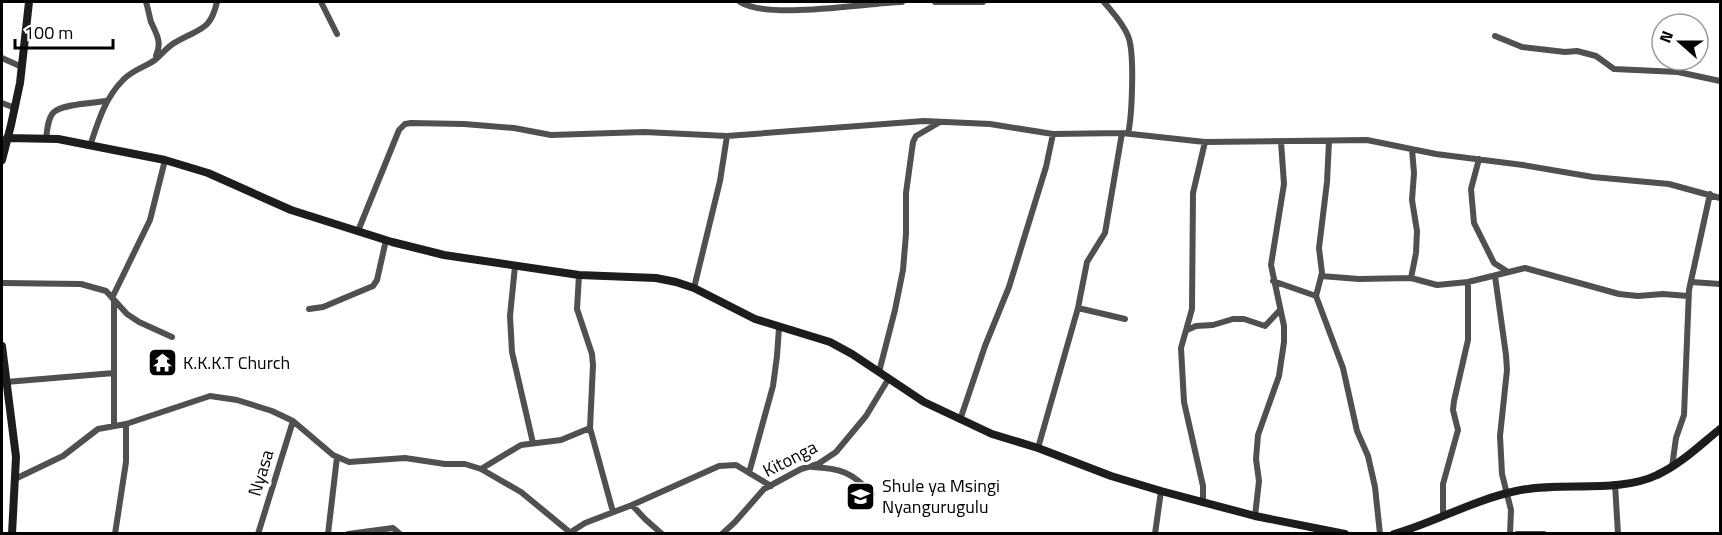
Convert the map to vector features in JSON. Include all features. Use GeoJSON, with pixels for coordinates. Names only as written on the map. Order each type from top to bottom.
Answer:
{"type":"FeatureCollection","features":[{"type":"Feature","properties":{"kind":"street"},"geometry":{"type":"LineString","coordinates":[[2,160],[4,139],[15,108],[29,2]]}},
{"type":"Feature","properties":{"kind":"street"},"geometry":{"type":"LineString","coordinates":[[146,2],[159,38],[160,45],[155,59]]}},
{"type":"Feature","properties":{"kind":"street"},"geometry":{"type":"LineString","coordinates":[[90,146],[106,101],[126,76],[155,59],[177,41],[204,28],[210,21],[217,2]]}},
{"type":"Feature","properties":{"kind":"street"},"geometry":{"type":"LineString","coordinates":[[321,2],[337,34]]}},
{"type":"Feature","properties":{"kind":"street"},"geometry":{"type":"LineString","coordinates":[[740,2],[751,8],[765,10],[902,2]]}},
{"type":"Feature","properties":{"kind":"street"},"geometry":{"type":"LineString","coordinates":[[935,2],[983,2]]}},
{"type":"Feature","properties":{"kind":"street"},"geometry":{"type":"LineString","coordinates":[[1038,448],[1078,308],[1087,262],[1106,234],[1125,133],[1131,113],[1130,41],[1123,25],[1104,2]]}},
{"type":"Feature","properties":{"kind":"street"},"geometry":{"type":"LineString","coordinates":[[1495,36],[1522,47],[1565,52],[1577,51],[1599,57],[1614,69],[1678,72],[1720,81]]}},
{"type":"Feature","properties":{"kind":"street"},"geometry":{"type":"LineString","coordinates":[[2,58],[22,67]]}},
{"type":"Feature","properties":{"kind":"street"},"geometry":{"type":"LineString","coordinates":[[46,139],[53,112],[60,108],[106,101]]}},
{"type":"Feature","properties":{"kind":"street"},"geometry":{"type":"LineString","coordinates":[[2,104],[15,108]]}},
{"type":"Feature","properties":{"kind":"street"},"geometry":{"type":"LineString","coordinates":[[358,231],[395,138],[405,124],[464,124],[514,128],[551,135],[644,132],[727,136],[908,122],[940,122],[990,124],[1053,134],[1125,133],[1205,142],[1368,140],[1593,177],[1669,184],[1720,198]]}},
{"type":"Feature","properties":{"kind":"street"},"geometry":{"type":"LineString","coordinates":[[879,372],[903,270],[906,193],[913,142],[916,136],[940,122]]}},
{"type":"Feature","properties":{"kind":"street"},"geometry":{"type":"LineString","coordinates":[[960,420],[978,365],[1009,287],[1023,235],[1046,167],[1053,134]]}},
{"type":"Feature","properties":{"kind":"street"},"geometry":{"type":"LineString","coordinates":[[694,288],[718,192],[727,136]]}},
{"type":"Feature","properties":{"kind":"street"},"geometry":{"type":"LineString","coordinates":[[4,139],[58,139],[165,160],[208,173],[291,210],[386,240],[444,255],[579,275],[656,278],[694,288],[723,304],[779,328],[830,342],[924,402],[992,434],[1038,448],[1111,476],[1203,503],[1345,534]]}},
{"type":"Feature","properties":{"kind":"street"},"geometry":{"type":"LineString","coordinates":[[1329,141],[1327,182],[1319,248],[1321,276],[1316,296],[1343,368],[1357,431],[1368,456],[1375,487],[1380,534]]}},
{"type":"Feature","properties":{"kind":"street"},"geometry":{"type":"LineString","coordinates":[[1203,503],[1203,486],[1182,389],[1181,348],[1194,296],[1193,193],[1205,142]]}},
{"type":"Feature","properties":{"kind":"street"},"geometry":{"type":"LineString","coordinates":[[1255,516],[1259,481],[1256,459],[1258,435],[1279,376],[1284,342],[1271,265],[1284,184],[1281,142]]}},
{"type":"Feature","properties":{"kind":"street"},"geometry":{"type":"LineString","coordinates":[[1411,278],[1417,238],[1412,200],[1414,173],[1412,149]]}},
{"type":"Feature","properties":{"kind":"street"},"geometry":{"type":"LineString","coordinates":[[1479,159],[1472,189],[1474,223],[1494,263],[1508,272]]}},
{"type":"Feature","properties":{"kind":"street"},"geometry":{"type":"LineString","coordinates":[[114,426],[113,299],[150,220],[165,160]]}},
{"type":"Feature","properties":{"kind":"street"},"geometry":{"type":"LineString","coordinates":[[1672,468],[1676,438],[1684,415],[1688,296],[1710,194]]}},
{"type":"Feature","properties":{"kind":"street"},"geometry":{"type":"LineString","coordinates":[[309,309],[323,307],[373,286],[377,280],[386,240]]}},
{"type":"Feature","properties":{"kind":"street"},"geometry":{"type":"LineString","coordinates":[[515,266],[510,316],[512,352],[533,443]]}},
{"type":"Feature","properties":{"kind":"street"},"geometry":{"type":"LineString","coordinates":[[1321,276],[1359,279],[1411,278],[1433,285],[1468,282],[1525,268],[1581,285],[1632,296],[1663,294],[1688,296]]}},
{"type":"Feature","properties":{"kind":"street"},"geometry":{"type":"LineString","coordinates":[[579,275],[577,309],[594,365],[590,428],[613,512]]}},
{"type":"Feature","properties":{"kind":"street"},"geometry":{"type":"LineString","coordinates":[[1495,276],[1507,370],[1500,436],[1502,474],[1508,493],[1511,518],[1510,534]]}},
{"type":"Feature","properties":{"kind":"street"},"geometry":{"type":"LineString","coordinates":[[1273,281],[1316,296]]}},
{"type":"Feature","properties":{"kind":"street"},"geometry":{"type":"LineString","coordinates":[[1443,515],[1443,484],[1458,430],[1453,410],[1454,401],[1468,340],[1468,282]]}},
{"type":"Feature","properties":{"kind":"street"},"geometry":{"type":"LineString","coordinates":[[1691,282],[1720,284]]}},
{"type":"Feature","properties":{"kind":"street"},"geometry":{"type":"LineString","coordinates":[[2,283],[81,284],[106,291],[127,314],[172,337]]}},
{"type":"Feature","properties":{"kind":"street"},"geometry":{"type":"LineString","coordinates":[[1078,308],[1125,319]]}},
{"type":"Feature","properties":{"kind":"street"},"geometry":{"type":"LineString","coordinates":[[1186,330],[1233,319],[1244,319],[1265,326],[1280,310]]}},
{"type":"Feature","properties":{"kind":"street"},"geometry":{"type":"LineString","coordinates":[[749,473],[773,386],[779,328]]}},
{"type":"Feature","properties":{"kind":"street"},"geometry":{"type":"LineString","coordinates":[[2,346],[14,433],[15,479],[12,534]]}},
{"type":"Feature","properties":{"kind":"street"},"geometry":{"type":"LineString","coordinates":[[6,382],[114,373]]}},
{"type":"Feature","properties":{"kind":"street","name":"Kitonga"},"geometry":{"type":"LineString","coordinates":[[722,534],[760,492],[801,469],[826,459],[851,435],[889,378]]}},
{"type":"Feature","properties":{"kind":"street"},"geometry":{"type":"LineString","coordinates":[[15,479],[63,456],[98,429],[126,424],[210,396],[229,398],[258,406],[293,421],[337,458],[349,462],[405,458],[443,464],[465,464],[480,469],[521,492],[572,533],[585,523],[632,505],[719,465],[736,465],[771,486]]}},
{"type":"Feature","properties":{"kind":"street","name":"Nyasa"},"geometry":{"type":"LineString","coordinates":[[258,534],[293,421]]}},
{"type":"Feature","properties":{"kind":"street"},"geometry":{"type":"LineString","coordinates":[[115,534],[126,462],[126,424]]}},
{"type":"Feature","properties":{"kind":"street"},"geometry":{"type":"LineString","coordinates":[[480,469],[513,449],[533,443],[561,440],[590,428]]}},
{"type":"Feature","properties":{"kind":"street"},"geometry":{"type":"LineString","coordinates":[[1394,534],[1468,504],[1508,493],[1547,486],[1641,482],[1672,468],[1720,429]]}},
{"type":"Feature","properties":{"kind":"street"},"geometry":{"type":"LineString","coordinates":[[328,534],[337,458]]}},
{"type":"Feature","properties":{"kind":"street"},"geometry":{"type":"LineString","coordinates":[[808,467],[825,467],[852,475],[872,494]]}},
{"type":"Feature","properties":{"kind":"street"},"geometry":{"type":"LineString","coordinates":[[1615,484],[1618,534]]}},
{"type":"Feature","properties":{"kind":"street"},"geometry":{"type":"LineString","coordinates":[[1155,534],[1161,491]]}},
{"type":"Feature","properties":{"kind":"street"},"geometry":{"type":"LineString","coordinates":[[632,505],[662,534]]}},
{"type":"Feature","properties":{"kind":"street"},"geometry":{"type":"LineString","coordinates":[[348,534],[393,528],[400,534]]}},
{"type":"Feature","properties":{"kind":"street"},"geometry":{"type":"LineString","coordinates":[[1517,534],[1544,534]]}},
{"type":"Feature","properties":{"kind":"place","name":"K.K.K.T Church"},"geometry":{"type":"Point","coordinates":[162,363]}},
{"type":"Feature","properties":{"kind":"place","name":"Shule ya Msingi Nyangurugulu"},"geometry":{"type":"Point","coordinates":[861,496]}}]}
